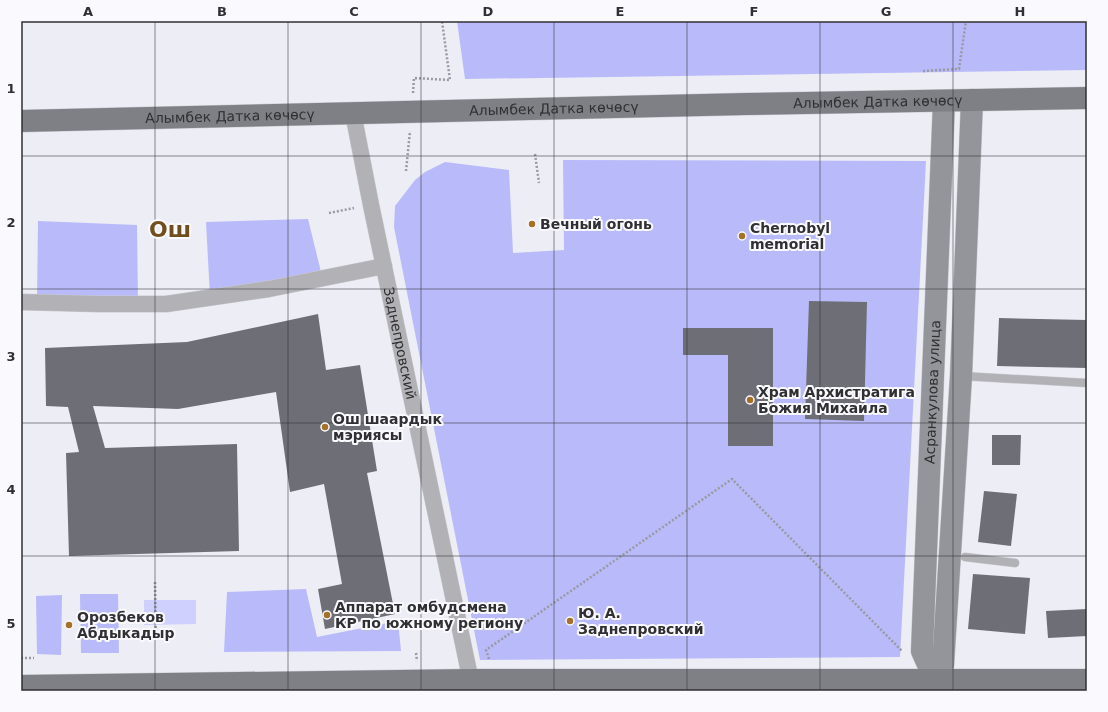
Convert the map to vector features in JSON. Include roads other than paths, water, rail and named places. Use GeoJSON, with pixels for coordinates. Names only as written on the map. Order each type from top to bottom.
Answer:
{"type":"FeatureCollection","features":[{"type":"Feature","properties":{"kind":"main road","name":"Алымбек Датка көчөсү"},"geometry":{"type":"LineString","coordinates":[[21,121],[1087,98]]}},
{"type":"Feature","properties":{"kind":"main road","name":"Асранкулова улица"},"geometry":{"type":"LineString","coordinates":[[936,686],[943,665],[961,376],[972,100]]}},
{"type":"Feature","properties":{"kind":"main road","name":"Асранкулова улица"},"geometry":{"type":"LineString","coordinates":[[936,686],[922,650],[944,101]]}},
{"type":"Feature","properties":{"kind":"main road"},"geometry":{"type":"LineString","coordinates":[[21,686],[153,688],[936,686],[1087,680]]}},
{"type":"Feature","properties":{"kind":"street","name":"Заднепровский"},"geometry":{"type":"LineString","coordinates":[[353,113],[370,205],[472,686]]}},
{"type":"Feature","properties":{"kind":"street"},"geometry":{"type":"LineString","coordinates":[[21,302],[166,304],[269,289],[384,266]]}},
{"type":"Feature","properties":{"kind":"lane"},"geometry":{"type":"LineString","coordinates":[[961,376],[1087,383]]}},
{"type":"Feature","properties":{"kind":"lane"},"geometry":{"type":"LineString","coordinates":[[965,557],[1015,562]]}},
{"type":"Feature","properties":{"kind":"place","name":"Вечный огонь"},"geometry":{"type":"Point","coordinates":[532,224]}},
{"type":"Feature","properties":{"kind":"place","name":"Chernobyl memorial"},"geometry":{"type":"Point","coordinates":[742,236]}},
{"type":"Feature","properties":{"kind":"place","name":"Храм Архистратига Божия Михаила"},"geometry":{"type":"Point","coordinates":[750,400]}},
{"type":"Feature","properties":{"kind":"place","name":"Ош шаардык мэриясы"},"geometry":{"type":"Point","coordinates":[325,427]}},
{"type":"Feature","properties":{"kind":"place","name":"Аппарат омбудсмена КР по южному региону"},"geometry":{"type":"Point","coordinates":[327,615]}},
{"type":"Feature","properties":{"kind":"place","name":"Ю. А. Заднепровский"},"geometry":{"type":"Point","coordinates":[570,621]}},
{"type":"Feature","properties":{"kind":"place","name":"Орозбеков Абдыкадыр"},"geometry":{"type":"Point","coordinates":[69,625]}},
{"type":"Feature","properties":{"kind":"district","name":"Ош"},"geometry":{"type":"Point","coordinates":[170,229]}}]}
